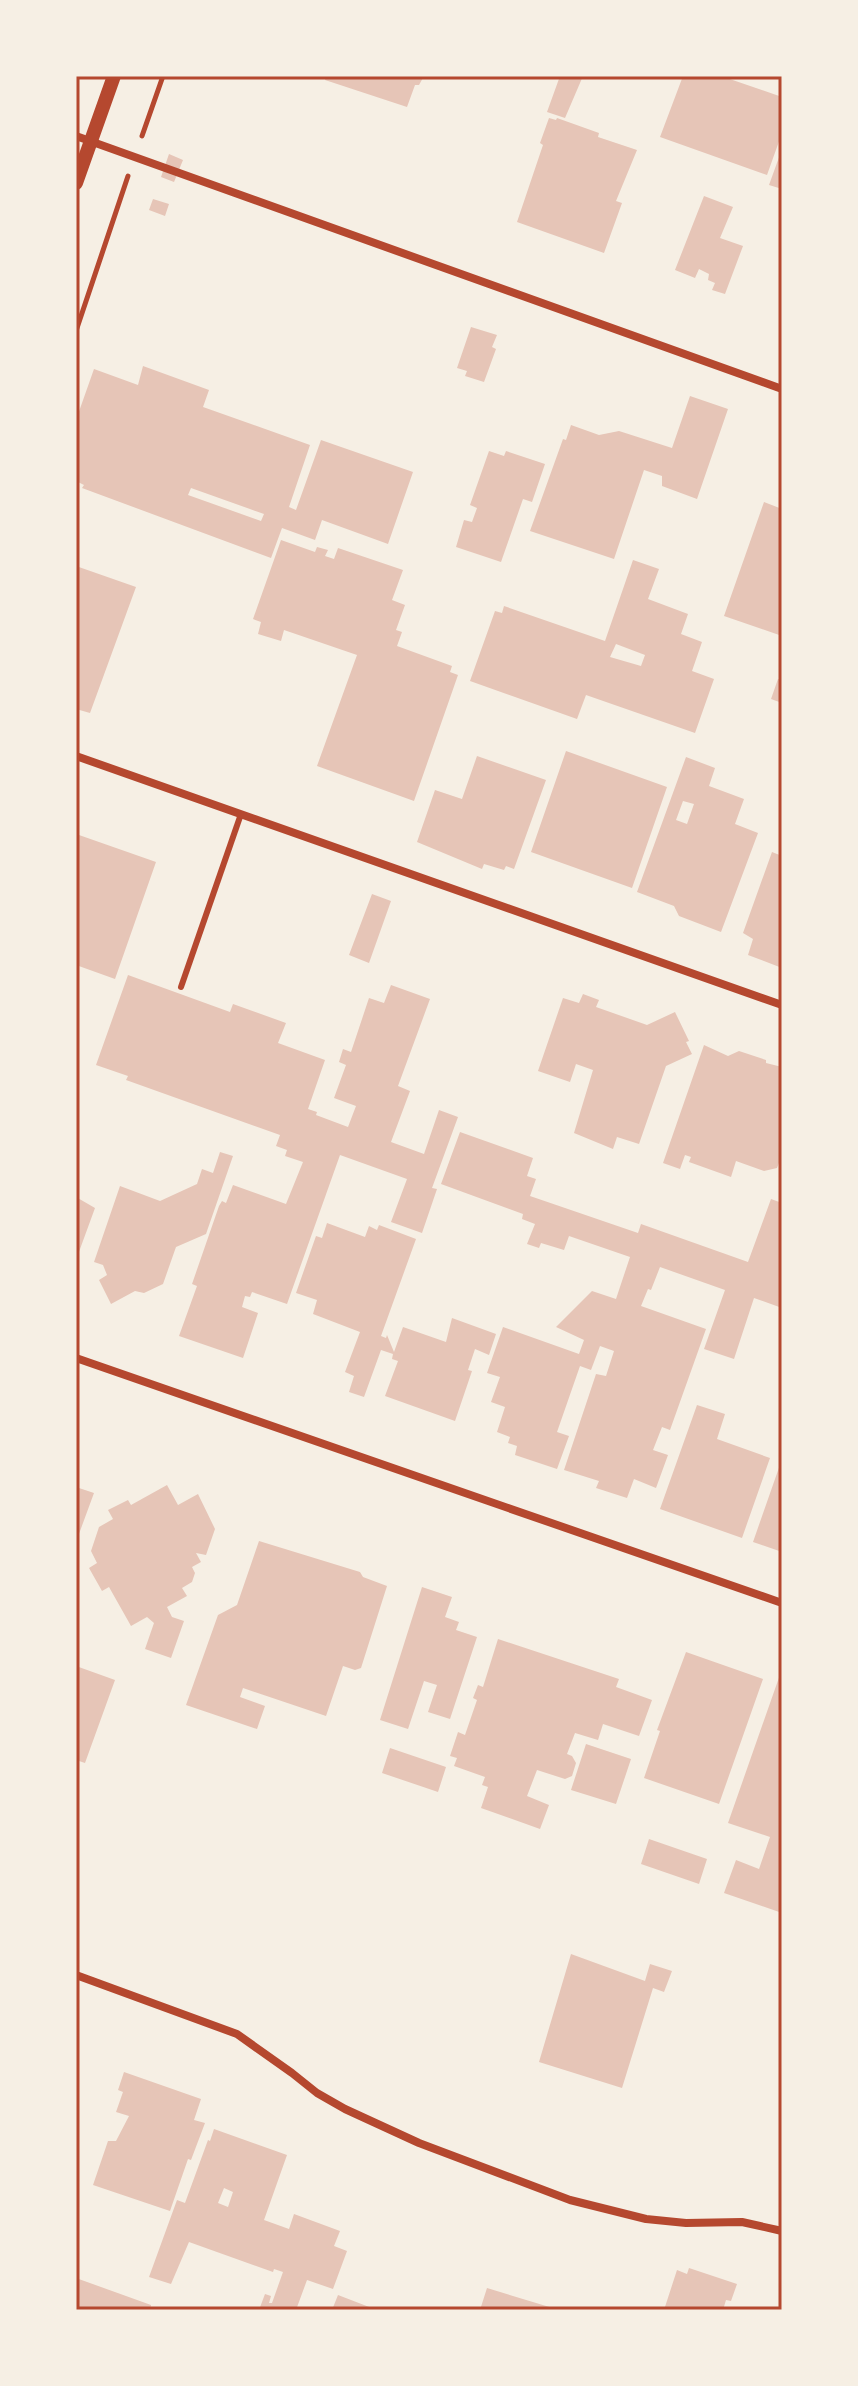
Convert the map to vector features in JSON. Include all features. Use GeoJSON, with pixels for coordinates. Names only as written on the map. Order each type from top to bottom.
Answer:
{"type":"FeatureCollection","features":[{"type":"Feature","properties":{"kind":"street"},"geometry":{"type":"LineString","coordinates":[[76,183],[114,76]]}},
{"type":"Feature","properties":{"kind":"street"},"geometry":{"type":"LineString","coordinates":[[76,136],[782,389]]}},
{"type":"Feature","properties":{"kind":"street"},"geometry":{"type":"LineString","coordinates":[[76,756],[782,1005]]}},
{"type":"Feature","properties":{"kind":"street"},"geometry":{"type":"LineString","coordinates":[[76,1358],[782,1603]]}},
{"type":"Feature","properties":{"kind":"street"},"geometry":{"type":"LineString","coordinates":[[76,1975],[237,2034],[317,2093],[345,2109],[419,2143],[570,2200],[646,2219],[686,2223],[742,2222],[782,2231]]}},
{"type":"Feature","properties":{"kind":"lane"},"geometry":{"type":"LineString","coordinates":[[181,987],[241,814]]}},
{"type":"Feature","properties":{"kind":"path"},"geometry":{"type":"LineString","coordinates":[[76,331],[163,76]]}},
{"type":"Feature","properties":{"kind":"building"},"geometry":{"type":"Polygon","coordinates":[[[326,76],[424,76],[419,85],[415,85],[407,107],[325,80],[326,76]]]}},
{"type":"Feature","properties":{"kind":"building"},"geometry":{"type":"Polygon","coordinates":[[[560,76],[583,76],[565,118],[547,112],[560,76]]]}},
{"type":"Feature","properties":{"kind":"building"},"geometry":{"type":"Polygon","coordinates":[[[683,76],[721,76],[782,97],[782,133],[767,175],[660,137],[683,76]]]}},
{"type":"Feature","properties":{"kind":"building"},"geometry":{"type":"Polygon","coordinates":[[[549,118],[599,133],[598,137],[637,150],[616,201],[622,203],[604,253],[517,222],[549,118]]]}},
{"type":"Feature","properties":{"kind":"building"},"geometry":{"type":"Polygon","coordinates":[[[782,149],[782,189],[769,185],[782,149]]]}},
{"type":"Feature","properties":{"kind":"building"},"geometry":{"type":"Polygon","coordinates":[[[169,154],[183,160],[174,182],[161,177],[169,154]]]}},
{"type":"Feature","properties":{"kind":"building"},"geometry":{"type":"Polygon","coordinates":[[[704,196],[733,207],[720,238],[743,246],[725,294],[712,290],[715,283],[708,280],[709,274],[699,269],[695,278],[675,270],[704,196]]]}},
{"type":"Feature","properties":{"kind":"building"},"geometry":{"type":"Polygon","coordinates":[[[153,199],[169,204],[165,216],[149,210],[153,199]]]}},
{"type":"Feature","properties":{"kind":"building"},"geometry":{"type":"Polygon","coordinates":[[[471,327],[497,335],[492,347],[496,349],[484,382],[465,376],[467,371],[457,368],[471,327]]]}},
{"type":"Feature","properties":{"kind":"building"},"geometry":{"type":"Polygon","coordinates":[[[143,366],[209,390],[203,407],[310,445],[289,507],[296,510],[321,440],[413,472],[388,544],[322,520],[315,540],[282,528],[271,558],[82,488],[84,485],[76,481],[76,420],[94,369],[138,385],[143,366]],[[191,488],[188,495],[261,521],[264,514],[191,488]]]}},
{"type":"Feature","properties":{"kind":"building"},"geometry":{"type":"Polygon","coordinates":[[[690,396],[728,409],[697,499],[662,486],[662,476],[644,470],[614,559],[530,531],[563,439],[566,440],[571,425],[599,435],[619,431],[672,448],[690,396]]]}},
{"type":"Feature","properties":{"kind":"building"},"geometry":{"type":"Polygon","coordinates":[[[489,451],[504,456],[506,451],[545,464],[532,502],[523,499],[501,562],[456,547],[464,520],[472,522],[477,508],[470,505],[489,451]]]}},
{"type":"Feature","properties":{"kind":"building"},"geometry":{"type":"Polygon","coordinates":[[[764,502],[782,509],[782,636],[724,616],[764,502]]]}},
{"type":"Feature","properties":{"kind":"building"},"geometry":{"type":"Polygon","coordinates":[[[281,540],[315,552],[317,547],[328,550],[325,556],[334,559],[338,548],[403,570],[392,600],[405,605],[396,630],[402,632],[397,646],[452,666],[450,672],[458,675],[414,801],[317,766],[357,655],[284,630],[281,641],[258,634],[261,622],[253,619],[281,540]]]}},
{"type":"Feature","properties":{"kind":"building"},"geometry":{"type":"Polygon","coordinates":[[[633,560],[659,569],[648,599],[688,614],[681,634],[702,642],[692,671],[714,679],[695,733],[586,695],[577,719],[470,681],[495,611],[502,613],[504,606],[605,641],[633,560]],[[616,644],[610,657],[641,666],[645,655],[616,644]]]}},
{"type":"Feature","properties":{"kind":"building"},"geometry":{"type":"Polygon","coordinates":[[[76,566],[136,587],[90,713],[76,709],[76,566]]]}},
{"type":"Feature","properties":{"kind":"building"},"geometry":{"type":"Polygon","coordinates":[[[778,679],[782,680],[782,703],[771,699],[778,679]]]}},
{"type":"Feature","properties":{"kind":"building"},"geometry":{"type":"Polygon","coordinates":[[[566,751],[667,787],[632,888],[531,852],[566,751]]]}},
{"type":"Feature","properties":{"kind":"building"},"geometry":{"type":"Polygon","coordinates":[[[477,756],[546,780],[514,869],[506,866],[504,870],[484,864],[482,869],[417,842],[435,790],[462,799],[477,756]]]}},
{"type":"Feature","properties":{"kind":"building"},"geometry":{"type":"Polygon","coordinates":[[[686,757],[715,768],[709,786],[744,799],[735,824],[758,833],[721,932],[679,916],[674,906],[637,892],[686,757]],[[683,801],[676,820],[687,824],[694,804],[683,801]]]}},
{"type":"Feature","properties":{"kind":"building"},"geometry":{"type":"Polygon","coordinates":[[[79,835],[156,862],[115,979],[76,965],[76,845],[79,835]]]}},
{"type":"Feature","properties":{"kind":"building"},"geometry":{"type":"Polygon","coordinates":[[[772,852],[782,856],[782,968],[748,955],[753,939],[743,933],[772,852]]]}},
{"type":"Feature","properties":{"kind":"building"},"geometry":{"type":"Polygon","coordinates":[[[372,894],[391,901],[369,963],[349,955],[372,894]]]}},
{"type":"Feature","properties":{"kind":"building"},"geometry":{"type":"Polygon","coordinates":[[[128,975],[230,1012],[233,1004],[286,1023],[278,1043],[325,1060],[308,1109],[348,1127],[356,1106],[334,1098],[346,1065],[339,1062],[343,1049],[351,1052],[369,998],[384,1003],[391,985],[430,999],[398,1086],[410,1091],[391,1142],[424,1154],[439,1110],[458,1117],[432,1188],[437,1189],[422,1233],[391,1222],[407,1179],[340,1155],[287,1304],[252,1292],[250,1297],[245,1296],[242,1307],[258,1313],[243,1358],[179,1336],[197,1286],[192,1284],[219,1206],[222,1201],[226,1203],[233,1185],[286,1204],[303,1162],[285,1156],[287,1150],[276,1146],[280,1135],[126,1080],[128,1076],[96,1065],[128,975]]]}},
{"type":"Feature","properties":{"kind":"building"},"geometry":{"type":"Polygon","coordinates":[[[583,994],[599,1000],[596,1007],[647,1025],[675,1012],[689,1041],[686,1042],[692,1054],[666,1066],[639,1144],[617,1137],[613,1149],[574,1133],[593,1070],[576,1064],[570,1082],[538,1071],[563,998],[579,1003],[583,994]]]}},
{"type":"Feature","properties":{"kind":"building"},"geometry":{"type":"Polygon","coordinates":[[[704,1045],[728,1056],[739,1051],[782,1067],[782,1155],[777,1168],[764,1171],[736,1161],[731,1177],[689,1162],[691,1157],[685,1155],[680,1169],[663,1163],[704,1045]]]}},
{"type":"Feature","properties":{"kind":"building"},"geometry":{"type":"Polygon","coordinates":[[[460,1132],[533,1158],[527,1176],[536,1179],[530,1196],[638,1233],[641,1224],[748,1262],[771,1199],[782,1203],[782,1308],[754,1298],[734,1359],[704,1349],[725,1290],[660,1267],[651,1290],[648,1289],[641,1306],[706,1329],[670,1430],[662,1427],[653,1450],[668,1455],[656,1488],[634,1479],[627,1498],[596,1488],[599,1481],[564,1470],[596,1374],[606,1376],[614,1351],[600,1346],[591,1370],[580,1366],[557,1432],[569,1436],[557,1469],[515,1455],[517,1446],[508,1443],[510,1437],[497,1432],[505,1407],[491,1402],[500,1377],[487,1373],[503,1327],[579,1354],[584,1340],[556,1327],[592,1291],[616,1299],[630,1257],[569,1236],[564,1250],[541,1243],[539,1248],[527,1244],[535,1224],[522,1219],[523,1214],[441,1184],[460,1132]]]}},
{"type":"Feature","properties":{"kind":"building"},"geometry":{"type":"Polygon","coordinates":[[[220,1152],[233,1156],[206,1234],[176,1247],[163,1284],[144,1293],[135,1291],[111,1304],[99,1280],[107,1275],[103,1265],[94,1262],[120,1186],[160,1201],[197,1184],[202,1169],[213,1173],[220,1152]]]}},
{"type":"Feature","properties":{"kind":"building"},"geometry":{"type":"Polygon","coordinates":[[[76,1197],[95,1208],[76,1260],[76,1197]]]}},
{"type":"Feature","properties":{"kind":"building"},"geometry":{"type":"Polygon","coordinates":[[[327,1223],[365,1237],[369,1226],[377,1230],[379,1225],[416,1239],[381,1336],[386,1338],[387,1335],[394,1352],[403,1327],[446,1342],[452,1318],[496,1334],[489,1355],[475,1349],[468,1370],[472,1371],[455,1421],[385,1396],[398,1361],[392,1359],[393,1354],[381,1350],[364,1397],[349,1392],[354,1376],[345,1372],[360,1332],[313,1314],[317,1300],[296,1293],[316,1236],[322,1238],[327,1223]]]}},
{"type":"Feature","properties":{"kind":"building"},"geometry":{"type":"Polygon","coordinates":[[[697,1405],[725,1414],[717,1439],[770,1458],[742,1538],[660,1509],[697,1405]]]}},
{"type":"Feature","properties":{"kind":"building"},"geometry":{"type":"Polygon","coordinates":[[[782,1459],[782,1552],[753,1542],[782,1459]]]}},
{"type":"Feature","properties":{"kind":"building"},"geometry":{"type":"Polygon","coordinates":[[[167,1485],[178,1505],[198,1494],[215,1529],[206,1555],[196,1553],[201,1562],[192,1567],[195,1573],[192,1582],[182,1588],[187,1596],[167,1607],[172,1617],[184,1621],[171,1658],[145,1649],[154,1623],[147,1617],[131,1626],[109,1587],[102,1591],[89,1568],[97,1563],[91,1551],[99,1527],[113,1519],[108,1510],[128,1500],[131,1505],[167,1485]]]}},
{"type":"Feature","properties":{"kind":"building"},"geometry":{"type":"Polygon","coordinates":[[[76,1487],[94,1493],[76,1542],[76,1487]]]}},
{"type":"Feature","properties":{"kind":"building"},"geometry":{"type":"Polygon","coordinates":[[[259,1541],[360,1572],[363,1577],[387,1586],[361,1668],[355,1670],[343,1666],[326,1716],[243,1688],[240,1697],[265,1706],[257,1729],[186,1705],[218,1615],[237,1605],[259,1541]]]}},
{"type":"Feature","properties":{"kind":"building"},"geometry":{"type":"Polygon","coordinates":[[[422,1587],[452,1597],[445,1617],[459,1622],[456,1630],[477,1637],[450,1719],[428,1712],[437,1685],[424,1681],[408,1729],[380,1720],[422,1587]]]}},
{"type":"Feature","properties":{"kind":"building"},"geometry":{"type":"Polygon","coordinates":[[[498,1639],[619,1679],[616,1687],[652,1700],[639,1736],[603,1724],[598,1740],[575,1733],[567,1754],[576,1763],[572,1776],[565,1779],[537,1770],[527,1796],[549,1805],[540,1829],[481,1808],[488,1787],[482,1785],[485,1777],[454,1766],[457,1758],[450,1756],[458,1732],[465,1735],[477,1700],[473,1698],[478,1685],[483,1687],[498,1639]]]}},
{"type":"Feature","properties":{"kind":"building"},"geometry":{"type":"Polygon","coordinates":[[[686,1652],[763,1679],[719,1804],[644,1778],[660,1731],[657,1730],[686,1652]]]}},
{"type":"Feature","properties":{"kind":"building"},"geometry":{"type":"Polygon","coordinates":[[[76,1666],[115,1680],[85,1763],[76,1760],[76,1666]]]}},
{"type":"Feature","properties":{"kind":"building"},"geometry":{"type":"Polygon","coordinates":[[[782,1669],[782,1771],[779,1777],[782,1778],[782,1913],[724,1893],[736,1860],[759,1869],[770,1837],[728,1823],[782,1669]]]}},
{"type":"Feature","properties":{"kind":"building"},"geometry":{"type":"Polygon","coordinates":[[[586,1744],[631,1759],[616,1804],[571,1790],[586,1744]]]}},
{"type":"Feature","properties":{"kind":"building"},"geometry":{"type":"Polygon","coordinates":[[[390,1748],[446,1767],[438,1792],[382,1773],[390,1748]]]}},
{"type":"Feature","properties":{"kind":"building"},"geometry":{"type":"Polygon","coordinates":[[[649,1839],[707,1859],[699,1884],[641,1864],[649,1839]]]}},
{"type":"Feature","properties":{"kind":"building"},"geometry":{"type":"Polygon","coordinates":[[[571,1954],[645,1981],[650,1964],[672,1971],[664,1992],[653,1988],[622,2088],[539,2062],[571,1954]]]}},
{"type":"Feature","properties":{"kind":"building"},"geometry":{"type":"Polygon","coordinates":[[[124,2072],[201,2099],[194,2120],[205,2123],[191,2160],[188,2159],[170,2211],[93,2185],[108,2141],[116,2141],[129,2116],[116,2112],[123,2092],[118,2090],[124,2072]]]}},
{"type":"Feature","properties":{"kind":"building"},"geometry":{"type":"Polygon","coordinates":[[[214,2129],[287,2155],[264,2220],[289,2229],[294,2214],[340,2231],[334,2246],[347,2251],[333,2289],[307,2280],[296,2310],[259,2310],[265,2294],[271,2296],[269,2303],[272,2303],[283,2272],[274,2269],[273,2272],[189,2242],[171,2284],[149,2277],[177,2200],[185,2203],[214,2129]],[[224,2188],[218,2203],[228,2207],[233,2192],[224,2188]]]}},
{"type":"Feature","properties":{"kind":"building"},"geometry":{"type":"Polygon","coordinates":[[[689,2268],[737,2284],[731,2301],[726,2300],[723,2310],[664,2310],[677,2270],[687,2274],[689,2268]]]}},
{"type":"Feature","properties":{"kind":"building"},"geometry":{"type":"Polygon","coordinates":[[[76,2278],[151,2305],[150,2310],[76,2309],[76,2278]]]}},
{"type":"Feature","properties":{"kind":"building"},"geometry":{"type":"Polygon","coordinates":[[[487,2288],[556,2309],[556,2310],[480,2310],[487,2288]]]}},
{"type":"Feature","properties":{"kind":"building"},"geometry":{"type":"Polygon","coordinates":[[[338,2295],[377,2310],[332,2310],[338,2295]]]}}]}
